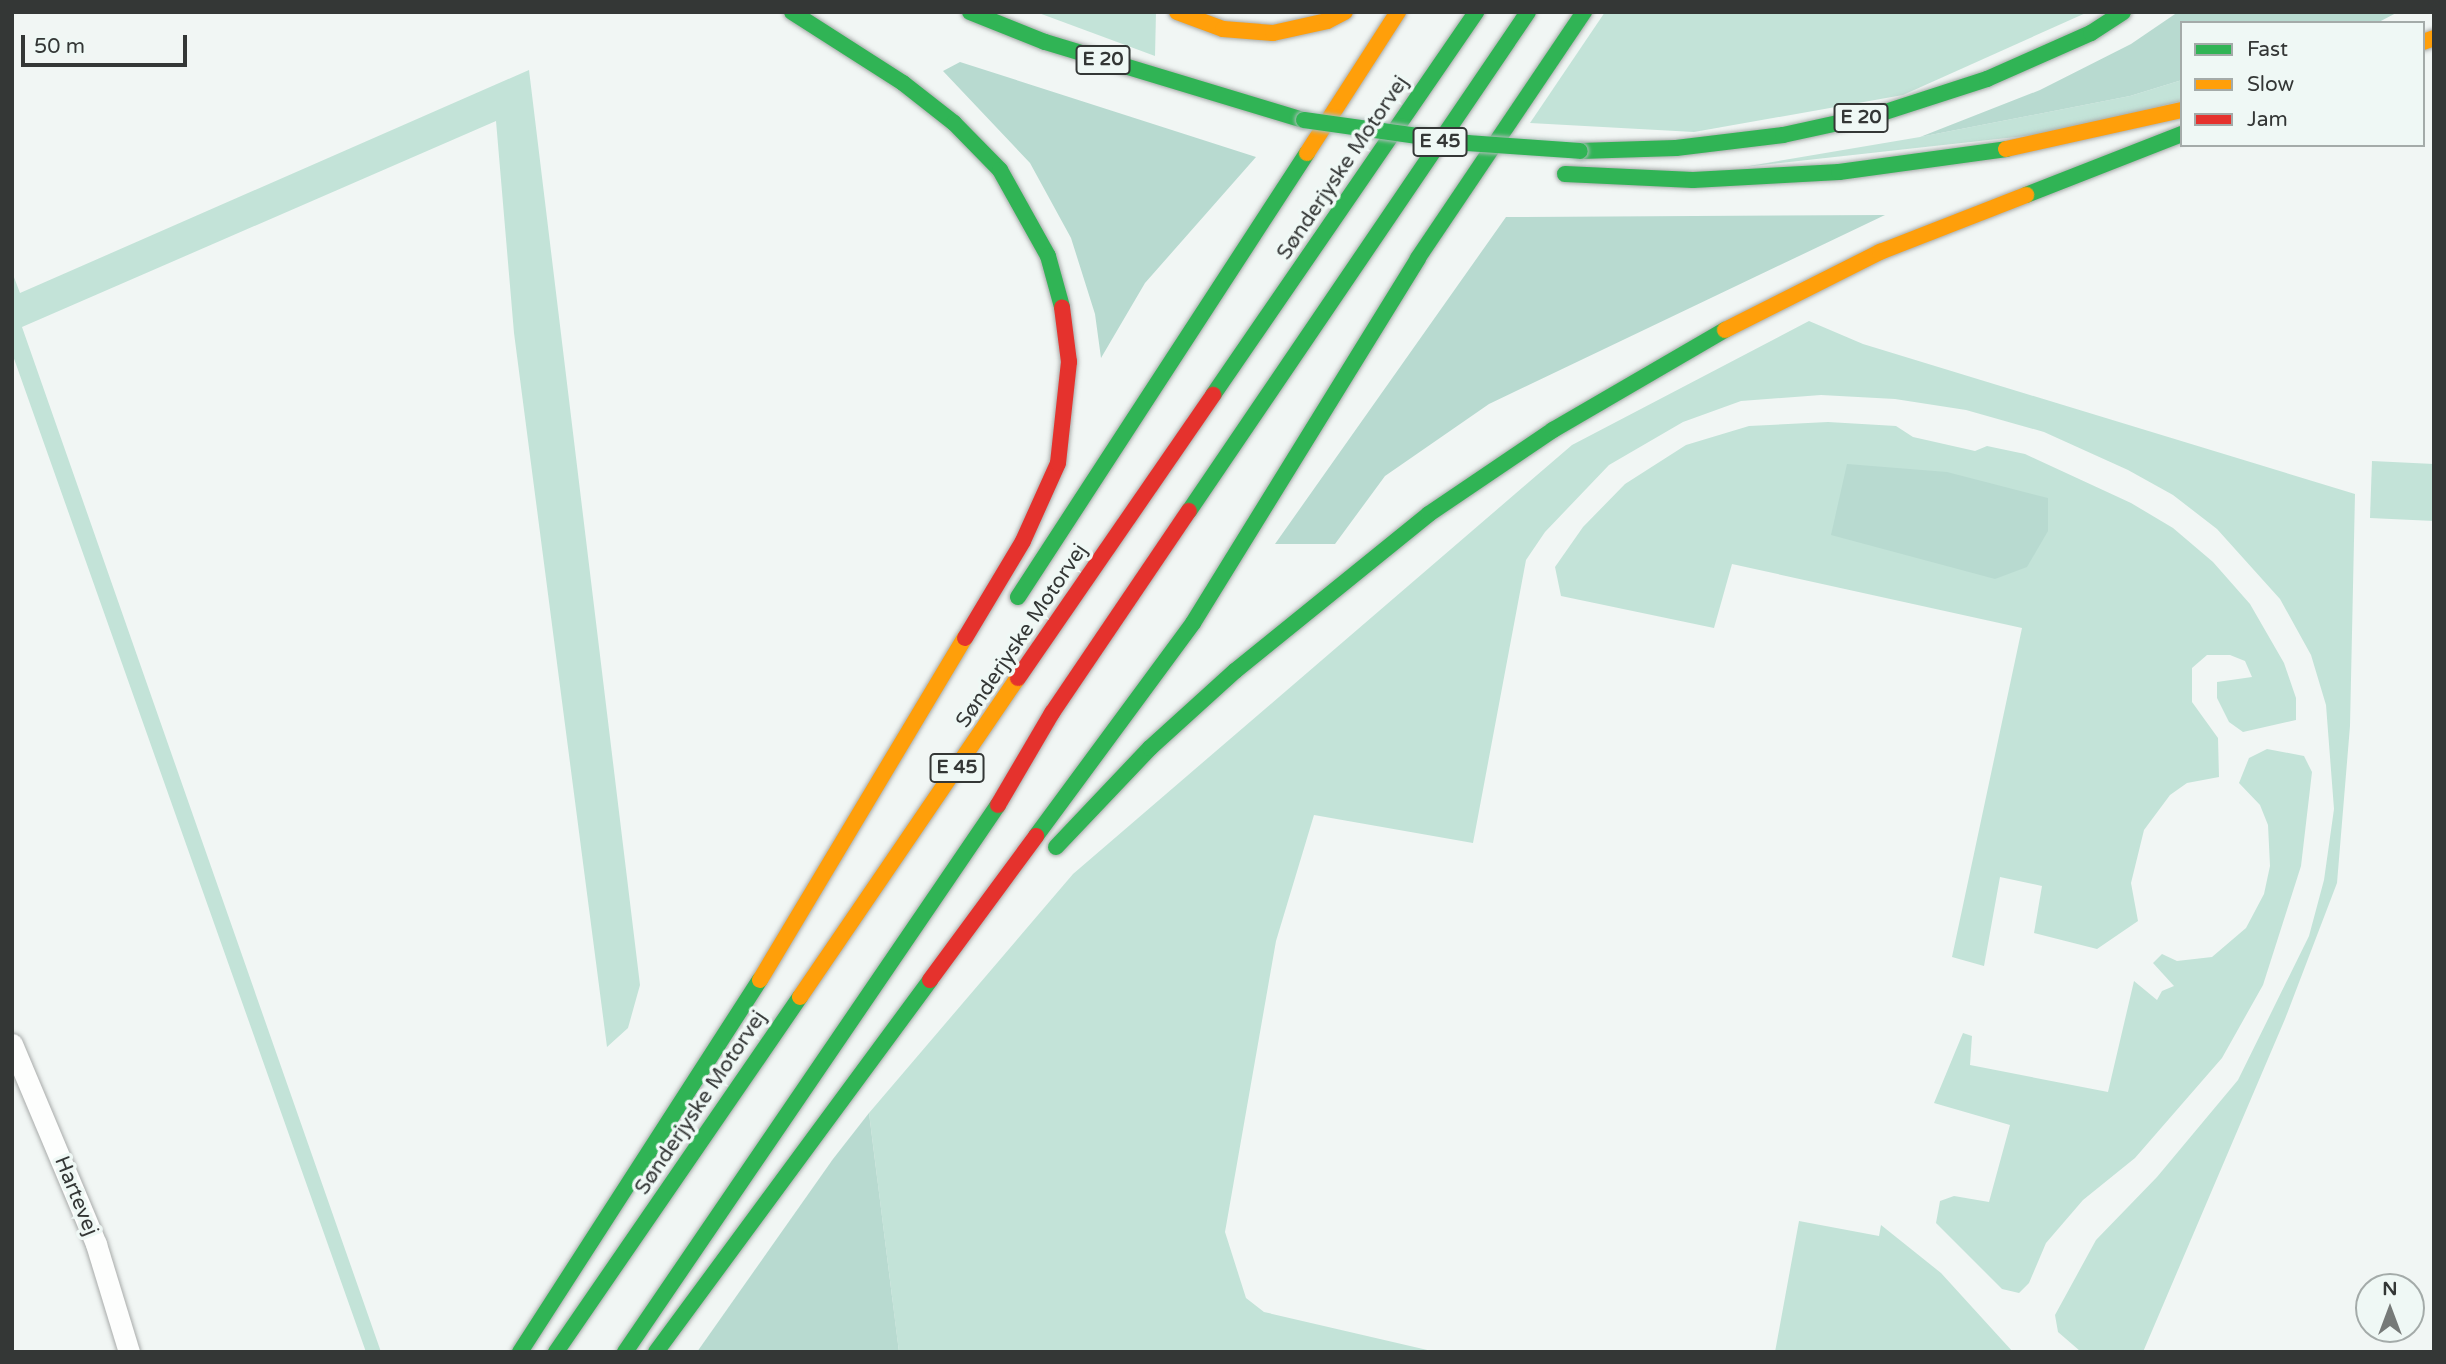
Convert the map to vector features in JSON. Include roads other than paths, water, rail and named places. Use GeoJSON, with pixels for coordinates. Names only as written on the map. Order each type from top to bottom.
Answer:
{"type":"FeatureCollection","features":[{"type":"Feature","properties":{"kind":"highway"},"geometry":{"type":"LineString","coordinates":[[520,1352],[786,937],[1023,541],[1058,463],[1067,415],[1069,362],[1062,307],[1048,256],[1000,170],[954,123],[903,83],[792,12]]}},
{"type":"Feature","properties":{"kind":"highway","name":"E 20"},"geometry":{"type":"LineString","coordinates":[[970,12],[1045,42],[1238,103],[1304,120],[1467,143],[1580,151],[1689,147],[1783,135],[1878,114],[1987,79],[2091,33],[2123,12]]}},
{"type":"Feature","properties":{"kind":"highway"},"geometry":{"type":"LineString","coordinates":[[1177,12],[1223,29],[1273,33],[1327,21],[1345,12]]}},
{"type":"Feature","properties":{"kind":"highway"},"geometry":{"type":"LineString","coordinates":[[1007,615],[1398,12]]}},
{"type":"Feature","properties":{"kind":"highway","name":"Sønderjyske Motorvej"},"geometry":{"type":"LineString","coordinates":[[556,1352],[1475,12]]}},
{"type":"Feature","properties":{"kind":"highway","name":"E 45"},"geometry":{"type":"LineString","coordinates":[[625,1352],[998,806],[1060,701],[1528,12]]}},
{"type":"Feature","properties":{"kind":"highway"},"geometry":{"type":"LineString","coordinates":[[656,1352],[919,1000],[1193,623],[1418,258],[1584,12]]}},
{"type":"Feature","properties":{"kind":"highway"},"geometry":{"type":"LineString","coordinates":[[1558,174],[1693,180],[1839,172],[1970,157],[2180,110]]}},
{"type":"Feature","properties":{"kind":"highway"},"geometry":{"type":"LineString","coordinates":[[1304,120],[1449,161],[1496,167]]}},
{"type":"Feature","properties":{"kind":"highway"},"geometry":{"type":"LineString","coordinates":[[1042,862],[1150,748],[1235,671],[1429,514],[1553,430],[1681,352],[1880,252],[2180,135]]}},
{"type":"Feature","properties":{"kind":"highway"},"geometry":{"type":"LineString","coordinates":[[786,937],[917,753]]}},
{"type":"Feature","properties":{"kind":"highway"},"geometry":{"type":"LineString","coordinates":[[919,1000],[1024,882]]}},
{"type":"Feature","properties":{"kind":"street","name":"Hartevej"},"geometry":{"type":"LineString","coordinates":[[12,1044],[96,1244],[129,1352]]}}]}
